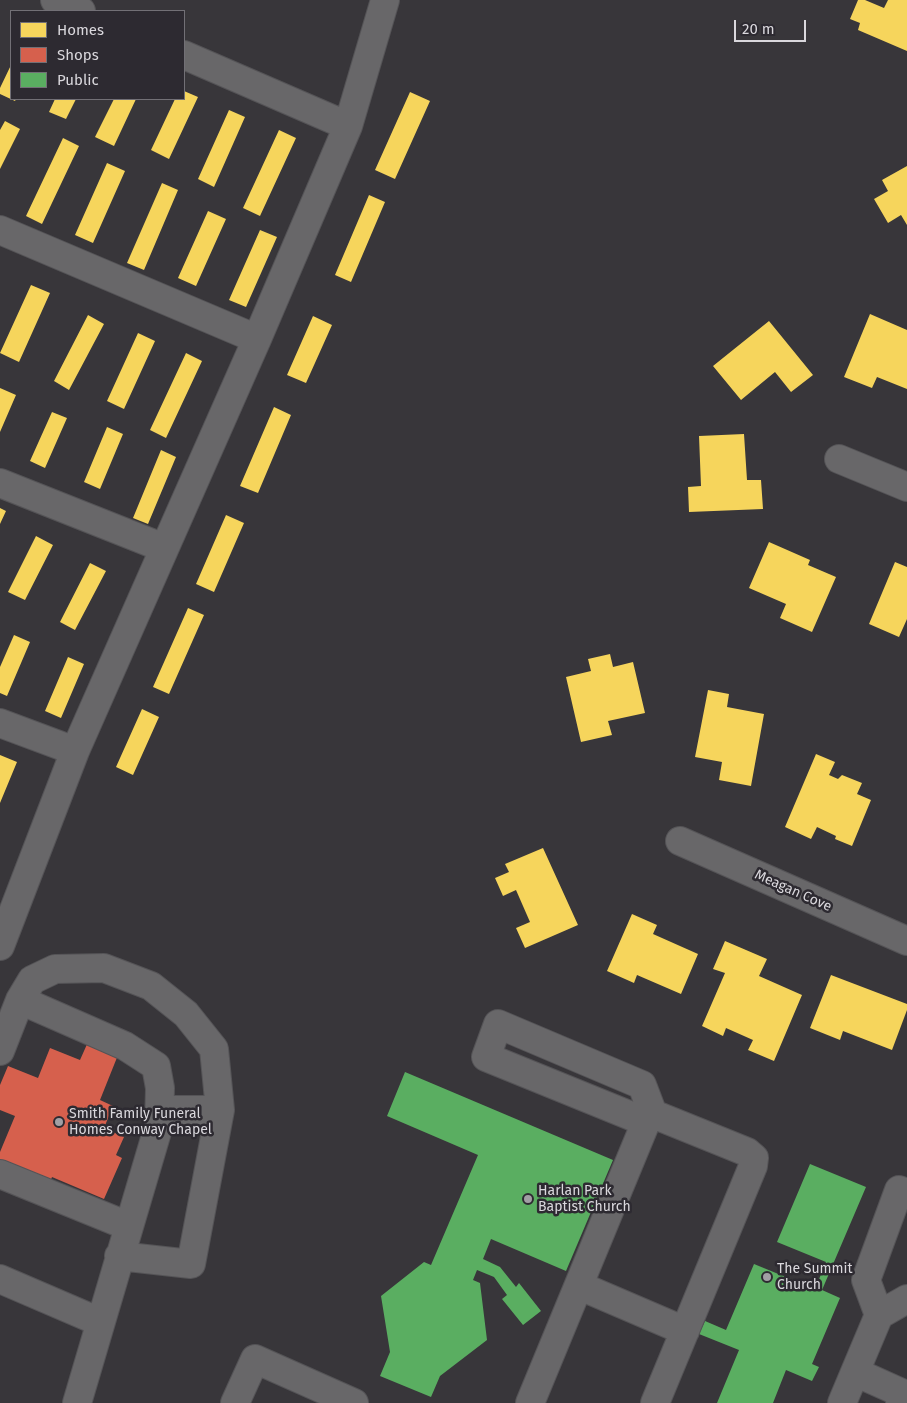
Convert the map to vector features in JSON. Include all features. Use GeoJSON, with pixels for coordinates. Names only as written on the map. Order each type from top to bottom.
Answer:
{"type":"FeatureCollection","features":[{"type":"Feature","properties":{"kind":"street"},"geometry":{"type":"LineString","coordinates":[[55,0],[79,10]]}},
{"type":"Feature","properties":{"kind":"street"},"geometry":{"type":"LineString","coordinates":[[0,946],[74,751],[257,339],[348,126],[385,0]]}},
{"type":"Feature","properties":{"kind":"street"},"geometry":{"type":"LineString","coordinates":[[185,55],[348,126]]}},
{"type":"Feature","properties":{"kind":"street"},"geometry":{"type":"LineString","coordinates":[[0,230],[257,339]]}},
{"type":"Feature","properties":{"kind":"street"},"geometry":{"type":"LineString","coordinates":[[839,458],[907,487]]}},
{"type":"Feature","properties":{"kind":"street"},"geometry":{"type":"LineString","coordinates":[[0,483],[164,548]]}},
{"type":"Feature","properties":{"kind":"street"},"geometry":{"type":"LineString","coordinates":[[0,723],[74,751]]}},
{"type":"Feature","properties":{"kind":"street","name":"Meagan Cove"},"geometry":{"type":"LineString","coordinates":[[680,841],[907,941]]}},
{"type":"Feature","properties":{"kind":"street"},"geometry":{"type":"LineString","coordinates":[[0,1051],[20,1000],[32,980],[55,969],[104,968],[151,986],[186,1014],[214,1049],[220,1110],[191,1264],[119,1256]]}},
{"type":"Feature","properties":{"kind":"street"},"geometry":{"type":"LineString","coordinates":[[20,1000],[125,1046],[156,1066],[160,1088],[159,1125],[77,1403]]}},
{"type":"Feature","properties":{"kind":"street"},"geometry":{"type":"LineString","coordinates":[[530,1403],[650,1118],[642,1085],[498,1024],[486,1056],[650,1118],[747,1152],[754,1158],[753,1166],[655,1403]]}},
{"type":"Feature","properties":{"kind":"street"},"geometry":{"type":"LineString","coordinates":[[159,1110],[220,1110]]}},
{"type":"Feature","properties":{"kind":"street"},"geometry":{"type":"LineString","coordinates":[[0,1174],[128,1226]]}},
{"type":"Feature","properties":{"kind":"street"},"geometry":{"type":"LineString","coordinates":[[878,1315],[866,1280],[899,1190],[907,1193]]}},
{"type":"Feature","properties":{"kind":"street"},"geometry":{"type":"LineString","coordinates":[[0,1279],[100,1322]]}},
{"type":"Feature","properties":{"kind":"street"},"geometry":{"type":"LineString","coordinates":[[580,1286],[686,1330]]}},
{"type":"Feature","properties":{"kind":"street"},"geometry":{"type":"LineString","coordinates":[[842,1403],[878,1315],[907,1299]]}},
{"type":"Feature","properties":{"kind":"street"},"geometry":{"type":"LineString","coordinates":[[235,1403],[255,1359],[354,1403]]}},
{"type":"Feature","properties":{"kind":"street"},"geometry":{"type":"LineString","coordinates":[[855,1372],[904,1394],[900,1403]]}},
{"type":"Feature","properties":{"kind":"building: Homes"},"geometry":{"type":"Polygon","coordinates":[[[858,0],[865,0],[884,8],[888,0],[907,0],[907,51],[858,30],[860,23],[850,19],[858,0]]]}},
{"type":"Feature","properties":{"kind":"building: Homes"},"geometry":{"type":"Polygon","coordinates":[[[10,67],[10,99],[0,94],[0,88],[10,67]]]}},
{"type":"Feature","properties":{"kind":"building: Homes"},"geometry":{"type":"Polygon","coordinates":[[[185,91],[198,97],[169,159],[151,150],[175,100],[185,100],[185,91]]]}},
{"type":"Feature","properties":{"kind":"building: Homes"},"geometry":{"type":"Polygon","coordinates":[[[410,92],[430,101],[395,179],[375,170],[410,92]]]}},
{"type":"Feature","properties":{"kind":"building: Homes"},"geometry":{"type":"Polygon","coordinates":[[[55,100],[76,100],[66,119],[49,112],[55,100]]]}},
{"type":"Feature","properties":{"kind":"building: Homes"},"geometry":{"type":"Polygon","coordinates":[[[114,100],[136,100],[114,146],[95,137],[114,100]]]}},
{"type":"Feature","properties":{"kind":"building: Homes"},"geometry":{"type":"Polygon","coordinates":[[[229,110],[245,117],[214,187],[198,179],[229,110]]]}},
{"type":"Feature","properties":{"kind":"building: Homes"},"geometry":{"type":"Polygon","coordinates":[[[5,121],[20,129],[0,169],[0,130],[5,121]]]}},
{"type":"Feature","properties":{"kind":"building: Homes"},"geometry":{"type":"Polygon","coordinates":[[[279,130],[296,138],[260,216],[243,208],[279,130]]]}},
{"type":"Feature","properties":{"kind":"building: Homes"},"geometry":{"type":"Polygon","coordinates":[[[63,138],[79,146],[42,224],[26,216],[63,138]]]}},
{"type":"Feature","properties":{"kind":"building: Homes"},"geometry":{"type":"Polygon","coordinates":[[[107,163],[125,171],[93,243],[75,235],[107,163]]]}},
{"type":"Feature","properties":{"kind":"building: Homes"},"geometry":{"type":"Polygon","coordinates":[[[907,166],[907,225],[901,215],[888,223],[874,199],[888,191],[882,180],[907,166]]]}},
{"type":"Feature","properties":{"kind":"building: Homes"},"geometry":{"type":"Polygon","coordinates":[[[162,183],[178,190],[144,270],[127,263],[162,183]]]}},
{"type":"Feature","properties":{"kind":"building: Homes"},"geometry":{"type":"Polygon","coordinates":[[[369,195],[385,202],[351,282],[335,275],[369,195]]]}},
{"type":"Feature","properties":{"kind":"building: Homes"},"geometry":{"type":"Polygon","coordinates":[[[208,211],[226,219],[196,286],[178,278],[208,211]]]}},
{"type":"Feature","properties":{"kind":"building: Homes"},"geometry":{"type":"Polygon","coordinates":[[[260,230],[277,237],[246,307],[229,300],[260,230]]]}},
{"type":"Feature","properties":{"kind":"building: Homes"},"geometry":{"type":"Polygon","coordinates":[[[31,285],[50,293],[19,362],[0,353],[31,285]]]}},
{"type":"Feature","properties":{"kind":"building: Homes"},"geometry":{"type":"Polygon","coordinates":[[[870,314],[907,330],[907,389],[877,377],[872,388],[844,377],[870,314]]]}},
{"type":"Feature","properties":{"kind":"building: Homes"},"geometry":{"type":"Polygon","coordinates":[[[88,315],[104,324],[69,390],[54,381],[88,315]]]}},
{"type":"Feature","properties":{"kind":"building: Homes"},"geometry":{"type":"Polygon","coordinates":[[[313,316],[332,325],[306,383],[287,375],[313,316]]]}},
{"type":"Feature","properties":{"kind":"building: Homes"},"geometry":{"type":"Polygon","coordinates":[[[769,321],[813,375],[791,392],[775,372],[741,400],[713,366],[769,321]]]}},
{"type":"Feature","properties":{"kind":"building: Homes"},"geometry":{"type":"Polygon","coordinates":[[[138,333],[155,341],[124,409],[107,401],[138,333]]]}},
{"type":"Feature","properties":{"kind":"building: Homes"},"geometry":{"type":"Polygon","coordinates":[[[186,353],[202,361],[166,438],[150,430],[186,353]]]}},
{"type":"Feature","properties":{"kind":"building: Homes"},"geometry":{"type":"Polygon","coordinates":[[[0,388],[16,395],[0,432],[0,388]]]}},
{"type":"Feature","properties":{"kind":"building: Homes"},"geometry":{"type":"Polygon","coordinates":[[[274,407],[291,415],[258,493],[240,486],[274,407]]]}},
{"type":"Feature","properties":{"kind":"building: Homes"},"geometry":{"type":"Polygon","coordinates":[[[52,412],[67,418],[45,468],[30,461],[52,412]]]}},
{"type":"Feature","properties":{"kind":"building: Homes"},"geometry":{"type":"Polygon","coordinates":[[[107,427],[123,434],[100,489],[84,482],[107,427]]]}},
{"type":"Feature","properties":{"kind":"building: Homes"},"geometry":{"type":"Polygon","coordinates":[[[744,434],[747,480],[761,480],[763,509],[689,512],[688,487],[701,486],[699,436],[744,434]]]}},
{"type":"Feature","properties":{"kind":"building: Homes"},"geometry":{"type":"Polygon","coordinates":[[[161,450],[176,457],[148,524],[133,518],[161,450]]]}},
{"type":"Feature","properties":{"kind":"building: Homes"},"geometry":{"type":"Polygon","coordinates":[[[0,508],[6,511],[0,524],[0,508]]]}},
{"type":"Feature","properties":{"kind":"building: Homes"},"geometry":{"type":"Polygon","coordinates":[[[226,515],[244,523],[214,592],[196,584],[226,515]]]}},
{"type":"Feature","properties":{"kind":"building: Homes"},"geometry":{"type":"Polygon","coordinates":[[[36,536],[53,545],[25,600],[8,592],[36,536]]]}},
{"type":"Feature","properties":{"kind":"building: Homes"},"geometry":{"type":"Polygon","coordinates":[[[769,542],[810,560],[808,565],[836,577],[812,632],[780,618],[786,604],[749,588],[769,542]]]}},
{"type":"Feature","properties":{"kind":"building: Homes"},"geometry":{"type":"Polygon","coordinates":[[[895,562],[907,567],[907,619],[899,637],[869,624],[895,562]]]}},
{"type":"Feature","properties":{"kind":"building: Homes"},"geometry":{"type":"Polygon","coordinates":[[[90,563],[106,571],[75,630],[60,622],[90,563]]]}},
{"type":"Feature","properties":{"kind":"building: Homes"},"geometry":{"type":"Polygon","coordinates":[[[188,608],[204,615],[169,694],[153,687],[188,608]]]}},
{"type":"Feature","properties":{"kind":"building: Homes"},"geometry":{"type":"Polygon","coordinates":[[[14,635],[30,642],[7,696],[0,693],[0,667],[14,635]]]}},
{"type":"Feature","properties":{"kind":"building: Homes"},"geometry":{"type":"Polygon","coordinates":[[[610,654],[613,667],[633,662],[645,713],[608,721],[612,735],[581,742],[566,677],[591,671],[588,659],[610,654]]]}},
{"type":"Feature","properties":{"kind":"building: Homes"},"geometry":{"type":"Polygon","coordinates":[[[68,657],[84,664],[61,718],[45,711],[68,657]]]}},
{"type":"Feature","properties":{"kind":"building: Homes"},"geometry":{"type":"Polygon","coordinates":[[[708,690],[729,694],[727,707],[764,714],[751,786],[719,780],[722,762],[695,757],[708,690]]]}},
{"type":"Feature","properties":{"kind":"building: Homes"},"geometry":{"type":"Polygon","coordinates":[[[142,709],[159,717],[133,775],[116,767],[142,709]]]}},
{"type":"Feature","properties":{"kind":"building: Homes"},"geometry":{"type":"Polygon","coordinates":[[[816,754],[835,762],[829,775],[838,779],[842,775],[862,783],[857,794],[871,800],[852,846],[835,839],[836,836],[817,827],[811,839],[785,827],[816,754]]]}},
{"type":"Feature","properties":{"kind":"building: Homes"},"geometry":{"type":"Polygon","coordinates":[[[0,755],[17,762],[0,803],[0,755]]]}},
{"type":"Feature","properties":{"kind":"building: Homes"},"geometry":{"type":"Polygon","coordinates":[[[543,848],[578,925],[525,948],[516,928],[530,922],[516,890],[503,896],[495,878],[509,872],[505,864],[543,848]]]}},
{"type":"Feature","properties":{"kind":"building: Homes"},"geometry":{"type":"Polygon","coordinates":[[[632,914],[657,925],[653,934],[698,954],[681,994],[637,975],[634,983],[607,971],[632,914]]]}},
{"type":"Feature","properties":{"kind":"building: Homes"},"geometry":{"type":"Polygon","coordinates":[[[725,941],[767,959],[759,976],[802,995],[774,1061],[748,1050],[753,1040],[726,1028],[723,1036],[702,1026],[725,973],[713,969],[725,941]]]}},
{"type":"Feature","properties":{"kind":"building: Homes"},"geometry":{"type":"Polygon","coordinates":[[[831,975],[907,1004],[907,1010],[892,1050],[843,1031],[840,1040],[810,1028],[831,975]]]}},
{"type":"Feature","properties":{"kind":"building: Shops","name":"Smith Family Funeral Homes Conway Chapel"},"geometry":{"type":"Polygon","coordinates":[[[88,1042],[118,1055],[100,1100],[113,1106],[104,1128],[124,1137],[116,1155],[122,1158],[104,1199],[52,1177],[50,1182],[0,1164],[0,1152],[15,1116],[0,1110],[0,1085],[8,1066],[38,1078],[50,1048],[80,1060],[88,1042]]]}},
{"type":"Feature","properties":{"kind":"building: Public","name":"Harlan Park Baptist Church"},"geometry":{"type":"Polygon","coordinates":[[[405,1072],[613,1160],[566,1271],[491,1239],[483,1259],[500,1267],[516,1287],[519,1283],[541,1311],[523,1325],[502,1299],[507,1295],[494,1277],[477,1270],[473,1280],[480,1283],[487,1340],[440,1376],[431,1397],[380,1376],[390,1352],[381,1296],[424,1262],[431,1265],[478,1155],[387,1116],[405,1072]]]}},
{"type":"Feature","properties":{"kind":"building: Public","name":"The Summit Church"},"geometry":{"type":"Polygon","coordinates":[[[810,1164],[866,1187],[822,1290],[840,1298],[812,1364],[819,1367],[812,1381],[786,1370],[773,1403],[717,1403],[739,1350],[699,1334],[705,1321],[726,1330],[754,1264],[815,1289],[826,1262],[777,1242],[810,1164]]]}},
{"type":"Feature","properties":{"kind":"place","name":"Smith Family Funeral Homes Conway Chapel"},"geometry":{"type":"Point","coordinates":[59,1122]}},
{"type":"Feature","properties":{"kind":"place","name":"Harlan Park Baptist Church"},"geometry":{"type":"Point","coordinates":[528,1199]}},
{"type":"Feature","properties":{"kind":"place","name":"The Summit Church"},"geometry":{"type":"Point","coordinates":[767,1277]}}]}
